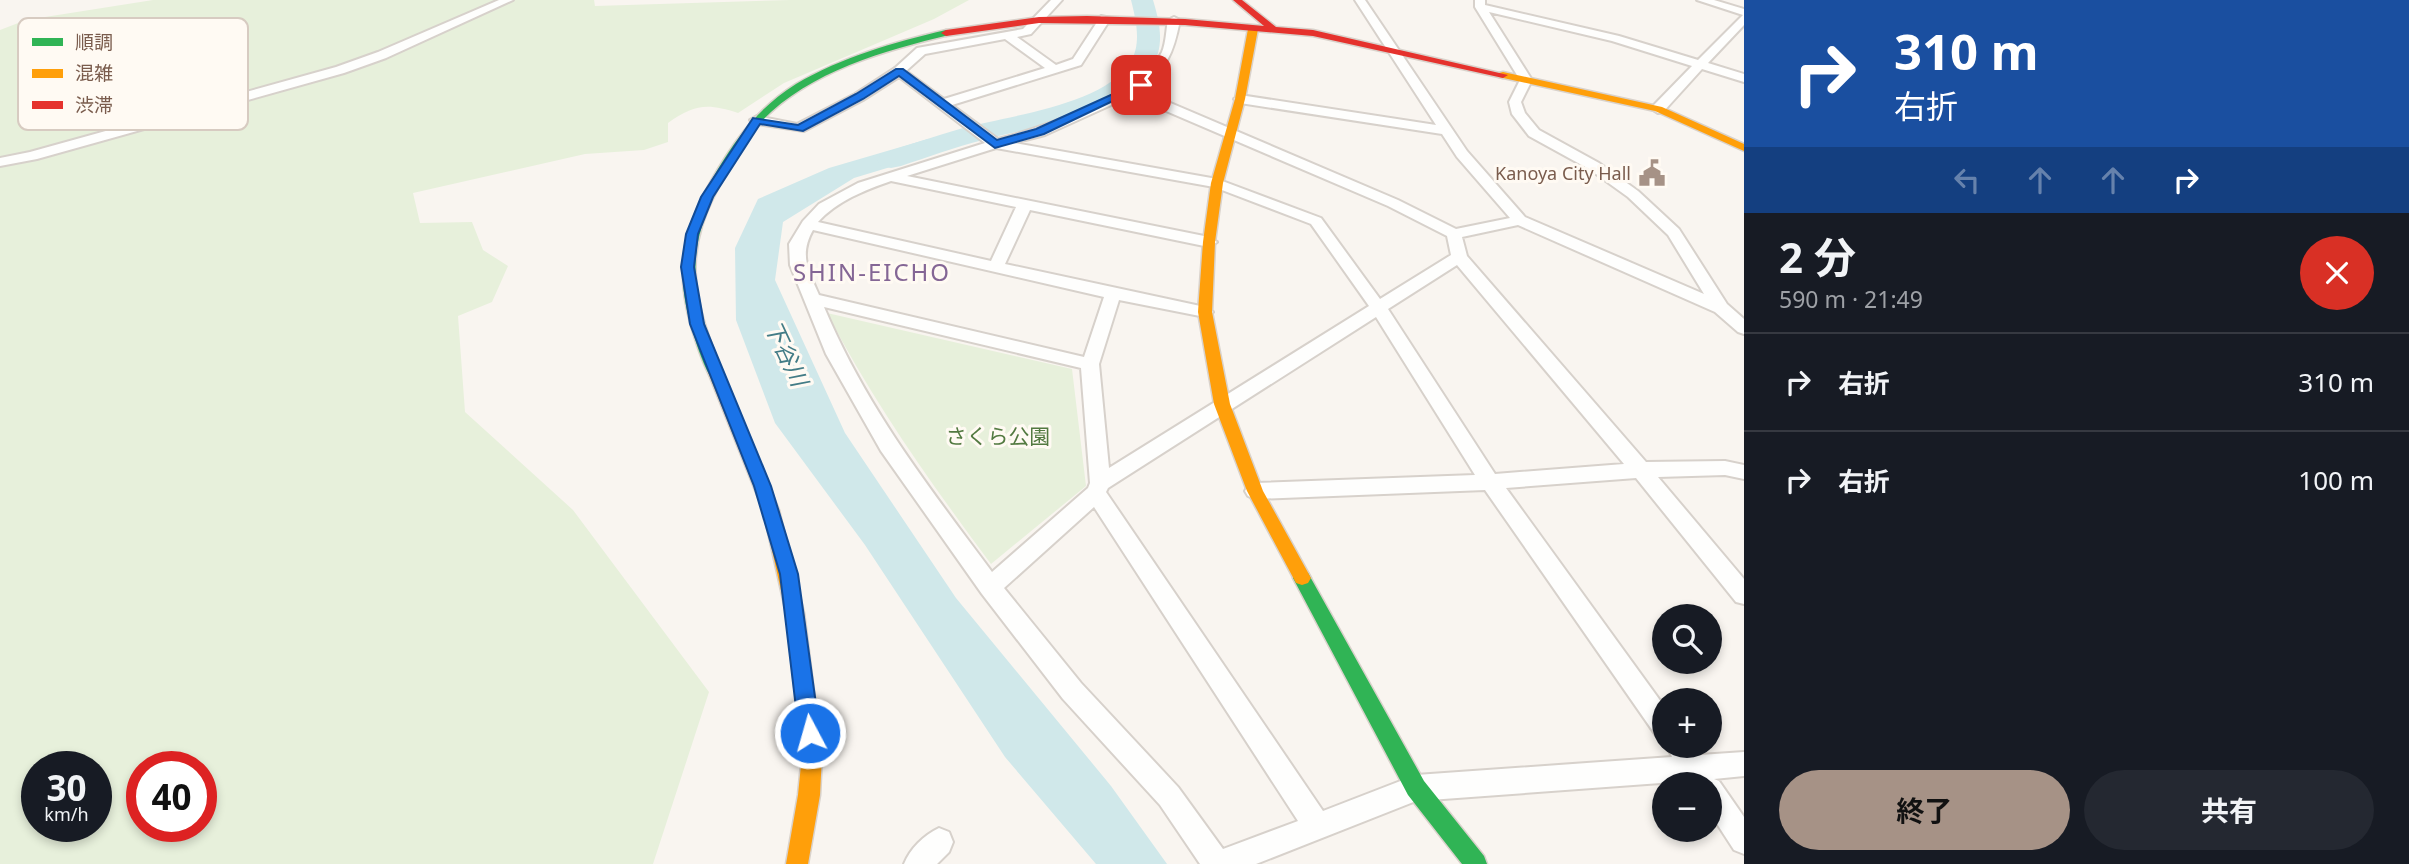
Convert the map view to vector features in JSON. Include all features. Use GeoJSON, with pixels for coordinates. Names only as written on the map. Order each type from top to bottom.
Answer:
{"type":"FeatureCollection","features":[{"type":"Feature","properties":{"kind":"street"},"geometry":{"type":"LineString","coordinates":[[248,96],[340,70],[382,55],[508,0]]}},
{"type":"Feature","properties":{"kind":"street"},"geometry":{"type":"LineString","coordinates":[[757,120],[799,128],[859,97],[900,71],[921,51],[1027,32],[1057,0]]}},
{"type":"Feature","properties":{"kind":"street"},"geometry":{"type":"LineString","coordinates":[[1237,0],[1272,28]]}},
{"type":"Feature","properties":{"kind":"street"},"geometry":{"type":"LineString","coordinates":[[1360,0],[1481,179],[1520,220],[1721,308],[1744,328]]}},
{"type":"Feature","properties":{"kind":"street"},"geometry":{"type":"LineString","coordinates":[[1702,0],[1744,12]]}},
{"type":"Feature","properties":{"kind":"street"},"geometry":{"type":"LineString","coordinates":[[1480,3],[1526,80]]}},
{"type":"Feature","properties":{"kind":"street"},"geometry":{"type":"LineString","coordinates":[[1480,3],[1615,38],[1744,78]]}},
{"type":"Feature","properties":{"kind":"street"},"geometry":{"type":"LineString","coordinates":[[942,104],[1077,62],[1105,18]]}},
{"type":"Feature","properties":{"kind":"street"},"geometry":{"type":"LineString","coordinates":[[797,864],[812,757],[789,574],[762,486],[697,324],[688,267],[692,234],[707,197],[757,120],[778,103],[816,79],[894,46],[942,32],[1039,21],[1129,18],[1253,29],[1272,28],[1324,35],[1658,109],[1744,148]]}},
{"type":"Feature","properties":{"kind":"street"},"geometry":{"type":"LineString","coordinates":[[1658,109],[1744,18]]}},
{"type":"Feature","properties":{"kind":"street"},"geometry":{"type":"LineString","coordinates":[[1167,20],[1168,51],[1155,71],[1131,91],[1040,132],[863,187],[824,207],[808,224],[797,244],[798,265],[835,354],[888,446],[990,587],[1072,691],[1168,796],[1219,864],[1416,788],[1652,782]]}},
{"type":"Feature","properties":{"kind":"street"},"geometry":{"type":"LineString","coordinates":[[1253,29],[1240,99],[1217,183],[1209,242],[1205,312],[1222,404],[1255,491],[1416,788],[1476,864]]}},
{"type":"Feature","properties":{"kind":"street"},"geometry":{"type":"LineString","coordinates":[[1007,35],[1054,69]]}},
{"type":"Feature","properties":{"kind":"street"},"geometry":{"type":"LineString","coordinates":[[900,71],[995,144],[1217,183],[1316,221],[1379,309],[1490,482],[1652,709]]}},
{"type":"Feature","properties":{"kind":"street"},"geometry":{"type":"LineString","coordinates":[[1526,80],[1515,102],[1519,114],[1534,133],[1594,166],[1650,209],[1674,232],[1699,268],[1721,308]]}},
{"type":"Feature","properties":{"kind":"street"},"geometry":{"type":"LineString","coordinates":[[1131,91],[1230,131],[1393,203],[1454,234],[1520,220]]}},
{"type":"Feature","properties":{"kind":"street"},"geometry":{"type":"LineString","coordinates":[[1240,99],[1448,131]]}},
{"type":"Feature","properties":{"kind":"street"},"geometry":{"type":"LineString","coordinates":[[0,162],[32,156],[125,130]]}},
{"type":"Feature","properties":{"kind":"street"},"geometry":{"type":"LineString","coordinates":[[891,177],[1209,242]]}},
{"type":"Feature","properties":{"kind":"street"},"geometry":{"type":"LineString","coordinates":[[996,267],[1025,204]]}},
{"type":"Feature","properties":{"kind":"street"},"geometry":{"type":"LineString","coordinates":[[808,224],[1113,294],[1205,312]]}},
{"type":"Feature","properties":{"kind":"street"},"geometry":{"type":"LineString","coordinates":[[1454,234],[1459,257],[1641,470],[1744,596]]}},
{"type":"Feature","properties":{"kind":"street"},"geometry":{"type":"LineString","coordinates":[[990,587],[1098,488],[1222,404],[1459,257]]}},
{"type":"Feature","properties":{"kind":"street"},"geometry":{"type":"LineString","coordinates":[[1113,294],[1090,364],[1098,488],[1318,827]]}},
{"type":"Feature","properties":{"kind":"street"},"geometry":{"type":"LineString","coordinates":[[812,299],[1090,364]]}},
{"type":"Feature","properties":{"kind":"street"},"geometry":{"type":"LineString","coordinates":[[1255,491],[1490,482],[1641,470],[1726,468],[1744,472]]}},
{"type":"Feature","properties":{"kind":"street"},"geometry":{"type":"LineString","coordinates":[[1722,773],[1744,764]]}},
{"type":"Feature","properties":{"kind":"street"},"geometry":{"type":"LineString","coordinates":[[1722,808],[1744,840]]}},
{"type":"Feature","properties":{"kind":"street"},"geometry":{"type":"LineString","coordinates":[[918,864],[939,842]]}},
{"type":"Feature","properties":{"kind":"green space"},"geometry":{"type":"Polygon","coordinates":[[[153,0],[594,0],[595,6],[790,0],[969,0],[934,19],[784,83],[738,113],[710,107],[686,112],[668,123],[668,142],[644,150],[585,154],[413,193],[420,223],[472,222],[483,250],[508,266],[492,302],[458,316],[465,412],[573,510],[709,692],[653,864],[0,864],[0,30],[18,23],[18,130],[248,130],[248,18],[39,18],[153,0]]]}},
{"type":"Feature","properties":{"kind":"green space","name":"さくら公園"},"geometry":{"type":"Polygon","coordinates":[[[827,313],[1072,369],[1086,486],[991,564],[904,442],[864,380],[827,313]]]}},
{"type":"Feature","properties":{"kind":"water"},"geometry":{"type":"Polygon","coordinates":[[[928,139],[950,149],[854,178],[783,222],[775,280],[845,433],[956,598],[1111,786],[1167,864],[1096,864],[1005,757],[865,545],[775,423],[736,320],[735,248],[758,199],[829,168],[928,139]]]}},
{"type":"Feature","properties":{"kind":"waterway","name":"下谷川"},"geometry":{"type":"LineString","coordinates":[[891,160],[973,134],[1060,113],[1103,96],[1136,71],[1146,55],[1148,27],[1142,0]]}},
{"type":"Feature","properties":{"kind":"traffic: fast"},"geometry":{"type":"LineString","coordinates":[[715,372],[692,302],[688,259],[691,238],[702,208],[741,140],[778,101],[822,74],[872,54],[946,33]]}},
{"type":"Feature","properties":{"kind":"traffic: fast"},"geometry":{"type":"LineString","coordinates":[[1302,578],[1416,788],[1476,864]]}},
{"type":"Feature","properties":{"kind":"traffic: slow"},"geometry":{"type":"LineString","coordinates":[[1253,29],[1240,99],[1217,183],[1209,242],[1205,312],[1222,404],[1255,491],[1302,578]]}},
{"type":"Feature","properties":{"kind":"traffic: slow"},"geometry":{"type":"LineString","coordinates":[[1503,75],[1658,109],[1744,148]]}},
{"type":"Feature","properties":{"kind":"traffic: slow"},"geometry":{"type":"LineString","coordinates":[[715,372],[771,510],[795,613],[812,755],[809,795],[797,864]]}},
{"type":"Feature","properties":{"kind":"traffic: jam"},"geometry":{"type":"LineString","coordinates":[[1237,0],[1272,28]]}},
{"type":"Feature","properties":{"kind":"traffic: jam"},"geometry":{"type":"LineString","coordinates":[[946,33],[1039,20],[1185,22],[1313,33],[1503,75]]}},
{"type":"Feature","properties":{"kind":"place","name":"Kanoya City Hall"},"geometry":{"type":"Point","coordinates":[1652,173]}},
{"type":"Feature","properties":{"kind":"district","name":"SHIN-EICHO"},"geometry":{"type":"Point","coordinates":[872,271]}},
{"type":"Feature","properties":{"kind":"route"},"geometry":{"type":"LineString","coordinates":[[810,733],[789,574],[762,486],[697,324],[688,267],[692,234],[707,197],[757,120],[799,128],[859,97],[900,71],[995,144],[1040,132],[1141,85]]}}]}
